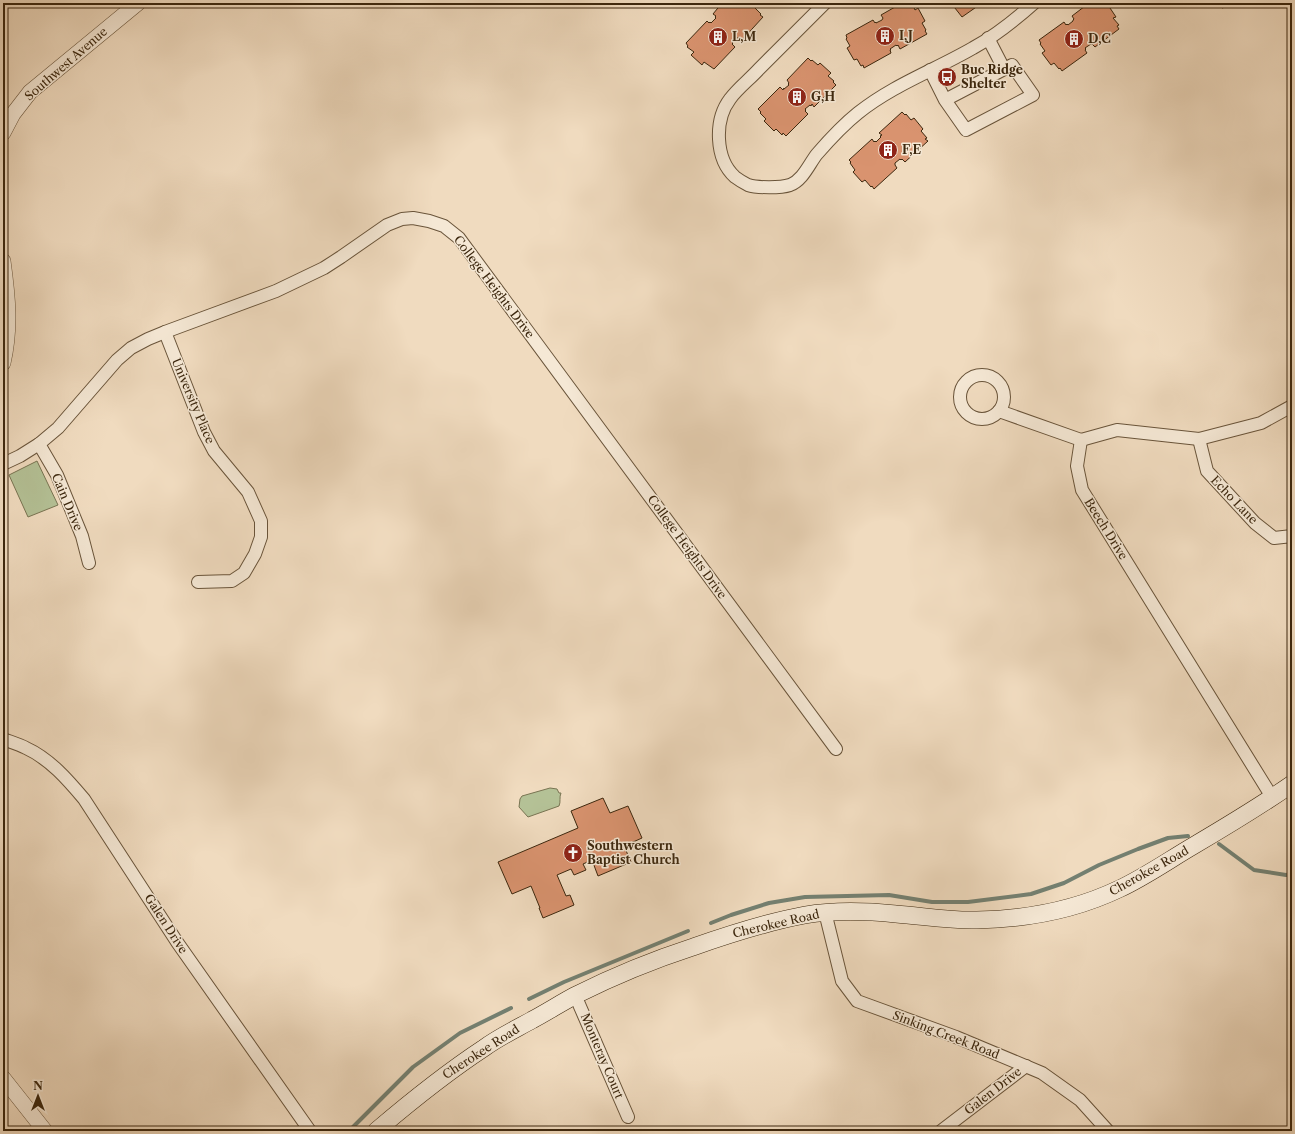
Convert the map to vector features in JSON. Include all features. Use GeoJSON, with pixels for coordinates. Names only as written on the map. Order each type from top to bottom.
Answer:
{"type":"FeatureCollection","features":[{"type":"Feature","properties":{"kind":"main road","name":"Cherokee Road"},"geometry":{"type":"LineString","coordinates":[[376,1131],[440,1080],[485,1047],[575,995],[607,980],[672,954],[723,936],[768,923],[825,912],[869,912],[974,921],[1022,917],[1074,906],[1102,897],[1144,876],[1292,784]]}},
{"type":"Feature","properties":{"kind":"street","name":"Southwest Avenue"},"geometry":{"type":"LineString","coordinates":[[3,133],[13,114],[30,92],[138,3]]}},
{"type":"Feature","properties":{"kind":"street"},"geometry":{"type":"LineString","coordinates":[[825,3],[729,100],[719,122],[721,154],[728,170],[748,185],[765,187],[790,185],[799,180],[817,154],[843,126],[858,113],[899,86],[974,48],[1005,28],[1034,3]]}},
{"type":"Feature","properties":{"kind":"street"},"geometry":{"type":"LineString","coordinates":[[988,38],[1004,69]]}},
{"type":"Feature","properties":{"kind":"street"},"geometry":{"type":"LineString","coordinates":[[930,70],[961,134],[1033,95],[1012,64],[945,100]]}},
{"type":"Feature","properties":{"kind":"street","name":"College Heights Drive"},"geometry":{"type":"LineString","coordinates":[[3,464],[20,456],[39,444],[58,428],[116,360],[131,348],[165,332],[276,290],[324,268],[341,258],[387,225],[402,219],[413,218],[429,220],[444,226],[459,238],[836,749]]}},
{"type":"Feature","properties":{"kind":"street"},"geometry":{"type":"LineString","coordinates":[[3,261],[9,320],[3,363]]}},
{"type":"Feature","properties":{"kind":"street","name":"University Place"},"geometry":{"type":"LineString","coordinates":[[165,332],[204,432],[214,451],[248,492],[261,521],[261,537],[244,573],[232,581],[198,582]]}},
{"type":"Feature","properties":{"kind":"street"},"geometry":{"type":"LineString","coordinates":[[999,411],[1081,440],[1118,430],[1199,439],[1261,423],[1292,406]]}},
{"type":"Feature","properties":{"kind":"street","name":"Echo Lane"},"geometry":{"type":"LineString","coordinates":[[1199,439],[1206,471],[1255,523],[1274,538],[1292,536]]}},
{"type":"Feature","properties":{"kind":"street","name":"Beech Drive"},"geometry":{"type":"LineString","coordinates":[[1081,440],[1077,466],[1082,490],[1272,797]]}},
{"type":"Feature","properties":{"kind":"street","name":"Cain Drive"},"geometry":{"type":"LineString","coordinates":[[39,444],[57,475],[63,489],[82,536],[89,562]]}},
{"type":"Feature","properties":{"kind":"street","name":"Galen Drive"},"geometry":{"type":"LineString","coordinates":[[3,739],[27,748],[48,762],[66,778],[84,799],[177,942],[310,1131]]}},
{"type":"Feature","properties":{"kind":"street","name":"Sinking Creek Road"},"geometry":{"type":"LineString","coordinates":[[825,912],[842,981],[857,1001],[956,1037],[1042,1073],[1080,1100],[1108,1131]]}},
{"type":"Feature","properties":{"kind":"street","name":"Monteray Court"},"geometry":{"type":"LineString","coordinates":[[575,995],[628,1117]]}},
{"type":"Feature","properties":{"kind":"street","name":"Galen Drive"},"geometry":{"type":"LineString","coordinates":[[941,1131],[1026,1066]]}},
{"type":"Feature","properties":{"kind":"street"},"geometry":{"type":"LineString","coordinates":[[3,1078],[45,1131]]}},
{"type":"Feature","properties":{"kind":"green space"},"geometry":{"type":"Polygon","coordinates":[[[37,461],[58,505],[28,517],[9,475],[37,461]]]}},
{"type":"Feature","properties":{"kind":"green space"},"geometry":{"type":"Polygon","coordinates":[[[550,788],[557,789],[559,793],[561,793],[559,806],[528,817],[519,807],[522,796],[550,788]]]}},
{"type":"Feature","properties":{"kind":"building","name":"L,M"},"geometry":{"type":"Polygon","coordinates":[[[722,3],[754,3],[757,5],[755,8],[763,17],[742,40],[739,37],[732,42],[735,47],[714,69],[704,62],[702,65],[691,55],[694,52],[687,47],[688,46],[686,43],[707,21],[711,23],[716,18],[713,14],[722,3]]]}},
{"type":"Feature","properties":{"kind":"building","name":"I,J"},"geometry":{"type":"Polygon","coordinates":[[[902,3],[912,3],[915,10],[918,8],[925,21],[922,23],[927,34],[900,49],[898,45],[896,45],[890,49],[891,53],[864,68],[857,59],[854,60],[847,48],[850,46],[846,39],[846,35],[873,20],[876,23],[882,20],[883,18],[881,15],[902,3]]]}},
{"type":"Feature","properties":{"kind":"building"},"geometry":{"type":"Polygon","coordinates":[[[951,3],[982,3],[962,17],[951,3]]]}},
{"type":"Feature","properties":{"kind":"building","name":"D,C"},"geometry":{"type":"Polygon","coordinates":[[[1089,3],[1102,3],[1105,7],[1108,5],[1116,17],[1113,18],[1119,25],[1117,26],[1119,29],[1095,47],[1091,44],[1085,48],[1087,53],[1062,71],[1054,63],[1051,65],[1042,53],[1045,51],[1039,40],[1064,22],[1068,25],[1074,19],[1072,16],[1089,3]]]}},
{"type":"Feature","properties":{"kind":"building"},"geometry":{"type":"Polygon","coordinates":[[[1221,3],[1236,3],[1236,4],[1222,8],[1221,3]]]}},
{"type":"Feature","properties":{"kind":"building","name":"G,H"},"geometry":{"type":"Polygon","coordinates":[[[808,58],[818,65],[820,63],[831,73],[828,76],[836,85],[814,107],[812,104],[805,109],[808,114],[786,136],[783,133],[782,135],[776,129],[774,131],[764,121],[766,119],[758,109],[780,87],[783,90],[789,85],[787,80],[808,58]]]}},
{"type":"Feature","properties":{"kind":"building","name":"F,E"},"geometry":{"type":"Polygon","coordinates":[[[902,112],[911,120],[914,118],[923,129],[921,131],[927,138],[925,139],[928,141],[905,162],[900,159],[895,163],[897,168],[874,189],[865,180],[862,182],[853,172],[855,170],[849,160],[872,139],[876,142],[882,135],[879,133],[902,112]]]}},
{"type":"Feature","properties":{"kind":"building","name":"Southwestern Baptist Church"},"geometry":{"type":"Polygon","coordinates":[[[603,798],[610,813],[628,806],[642,838],[624,846],[631,862],[598,876],[592,860],[583,864],[586,870],[574,875],[571,869],[557,875],[566,896],[570,895],[574,905],[543,918],[531,886],[512,894],[498,862],[578,828],[571,811],[603,798]]]}},
{"type":"Feature","properties":{"kind":"waterway"},"geometry":{"type":"LineString","coordinates":[[711,923],[769,903],[805,897],[889,895],[932,902],[968,902],[1031,894],[1064,883],[1099,865],[1138,849],[1168,838],[1188,836]]}},
{"type":"Feature","properties":{"kind":"waterway"},"geometry":{"type":"LineString","coordinates":[[1219,844],[1254,870],[1286,875],[1292,874]]}},
{"type":"Feature","properties":{"kind":"waterway"},"geometry":{"type":"LineString","coordinates":[[529,999],[564,982],[688,931]]}},
{"type":"Feature","properties":{"kind":"waterway"},"geometry":{"type":"LineString","coordinates":[[349,1131],[413,1067],[460,1033],[511,1008]]}},
{"type":"Feature","properties":{"kind":"place","name":"I,J"},"geometry":{"type":"Point","coordinates":[885,36]}},
{"type":"Feature","properties":{"kind":"place","name":"L,M"},"geometry":{"type":"Point","coordinates":[718,37]}},
{"type":"Feature","properties":{"kind":"place","name":"D,C"},"geometry":{"type":"Point","coordinates":[1074,39]}},
{"type":"Feature","properties":{"kind":"place","name":"Buc Ridge Shelter"},"geometry":{"type":"Point","coordinates":[947,77]}},
{"type":"Feature","properties":{"kind":"place","name":"G,H"},"geometry":{"type":"Point","coordinates":[797,97]}},
{"type":"Feature","properties":{"kind":"place","name":"F,E"},"geometry":{"type":"Point","coordinates":[888,150]}},
{"type":"Feature","properties":{"kind":"place","name":"Southwestern Baptist Church"},"geometry":{"type":"Point","coordinates":[573,853]}}]}
